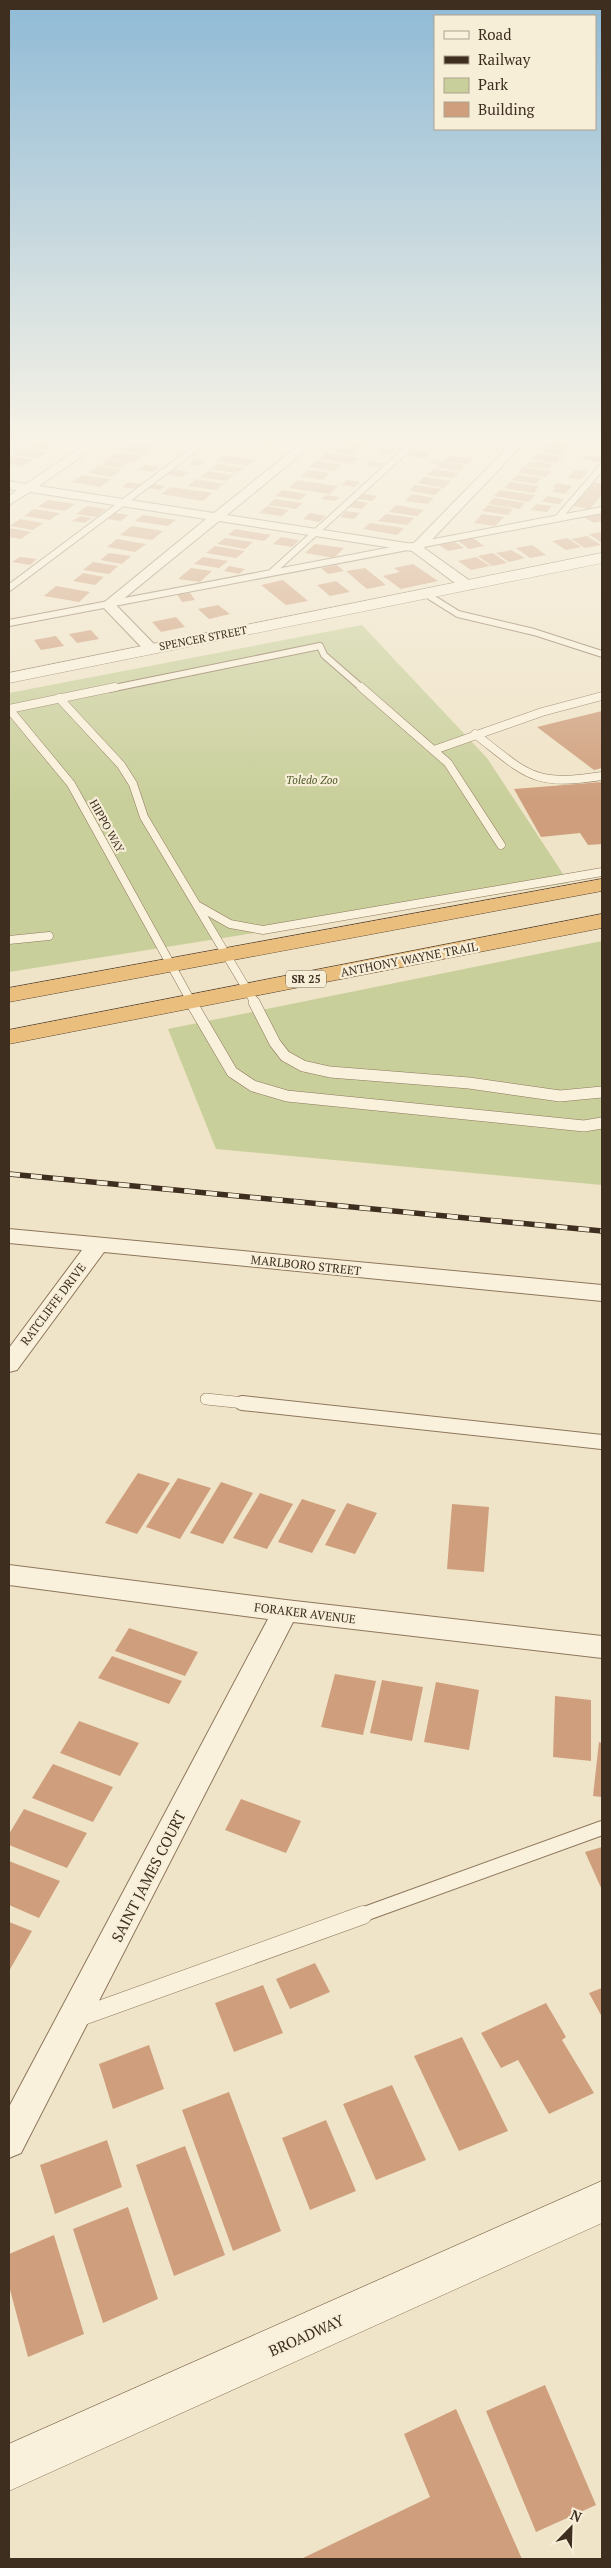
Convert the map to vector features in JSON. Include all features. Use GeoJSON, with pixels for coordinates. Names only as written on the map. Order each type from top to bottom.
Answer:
{"type":"FeatureCollection","features":[{"type":"Feature","properties":{"kind":"highway"},"geometry":{"type":"LineString","coordinates":[[9,995],[602,885]]}},
{"type":"Feature","properties":{"kind":"highway","name":"ANTHONY WAYNE TRAIL"},"geometry":{"type":"LineString","coordinates":[[9,1037],[602,921]]}},
{"type":"Feature","properties":{"kind":"street"},"geometry":{"type":"LineString","coordinates":[[151,649],[108,605],[163,562]]}},
{"type":"Feature","properties":{"kind":"street"},"geometry":{"type":"LineString","coordinates":[[435,562],[468,586]]}},
{"type":"Feature","properties":{"kind":"street","name":"SPENCER STREET"},"geometry":{"type":"LineString","coordinates":[[9,678],[584,562]]}},
{"type":"Feature","properties":{"kind":"street","name":"MARLBORO STREET"},"geometry":{"type":"LineString","coordinates":[[9,1236],[602,1294]]}},
{"type":"Feature","properties":{"kind":"street","name":"RATCLIFFE DRIVE"},"geometry":{"type":"LineString","coordinates":[[9,1364],[98,1245]]}},
{"type":"Feature","properties":{"kind":"street","name":"FORAKER AVENUE"},"geometry":{"type":"LineString","coordinates":[[9,1574],[286,1611],[602,1647]]}},
{"type":"Feature","properties":{"kind":"street","name":"SAINT JAMES COURT"},"geometry":{"type":"LineString","coordinates":[[9,2141],[74,2020],[286,1611]]}},
{"type":"Feature","properties":{"kind":"street","name":"BROADWAY"},"geometry":{"type":"LineString","coordinates":[[9,2468],[602,2202]]}},
{"type":"Feature","properties":{"kind":"lane"},"geometry":{"type":"LineString","coordinates":[[9,588],[44,562]]}},
{"type":"Feature","properties":{"kind":"lane"},"geometry":{"type":"LineString","coordinates":[[271,573],[283,562]]}},
{"type":"Feature","properties":{"kind":"lane"},"geometry":{"type":"LineString","coordinates":[[9,622],[332,562]]}},
{"type":"Feature","properties":{"kind":"lane"},"geometry":{"type":"LineString","coordinates":[[426,594],[458,614],[534,632],[602,654]]}},
{"type":"Feature","properties":{"kind":"lane"},"geometry":{"type":"LineString","coordinates":[[9,709],[320,646],[324,655],[448,763],[501,845]]}},
{"type":"Feature","properties":{"kind":"lane"},"geometry":{"type":"LineString","coordinates":[[434,750],[542,712],[602,696]]}},
{"type":"Feature","properties":{"kind":"lane"},"geometry":{"type":"LineString","coordinates":[[59,698],[121,765],[133,784],[144,818],[198,906],[210,931],[248,990],[265,1027],[285,1056],[303,1066],[330,1072],[490,1085],[556,1096],[587,1097],[602,1092]]}},
{"type":"Feature","properties":{"kind":"lane","name":"HIPPO WAY"},"geometry":{"type":"LineString","coordinates":[[9,709],[71,784],[170,966],[232,1072],[254,1086],[287,1096],[584,1126],[602,1123]]}},
{"type":"Feature","properties":{"kind":"lane"},"geometry":{"type":"LineString","coordinates":[[475,734],[516,766],[536,777],[550,780],[602,776]]}},
{"type":"Feature","properties":{"kind":"lane"},"geometry":{"type":"LineString","coordinates":[[198,906],[218,921],[239,928],[263,930],[602,872]]}},
{"type":"Feature","properties":{"kind":"lane"},"geometry":{"type":"LineString","coordinates":[[9,940],[49,936]]}},
{"type":"Feature","properties":{"kind":"lane"},"geometry":{"type":"LineString","coordinates":[[206,1399],[602,1442]]}},
{"type":"Feature","properties":{"kind":"lane"},"geometry":{"type":"LineString","coordinates":[[74,2020],[602,1828]]}},
{"type":"Feature","properties":{"kind":"green space","name":"Toledo Zoo"},"geometry":{"type":"Polygon","coordinates":[[[362,625],[487,758],[569,883],[9,972],[9,693],[362,625]]]}},
{"type":"Feature","properties":{"kind":"green space"},"geometry":{"type":"Polygon","coordinates":[[[602,941],[602,1185],[216,1149],[168,1029],[602,941]]]}},
{"type":"Feature","properties":{"kind":"building"},"geometry":{"type":"Polygon","coordinates":[[[12,562],[34,562],[30,565],[12,562]]]}},
{"type":"Feature","properties":{"kind":"building"},"geometry":{"type":"Polygon","coordinates":[[[93,562],[118,566],[109,574],[83,570],[93,562]]]}},
{"type":"Feature","properties":{"kind":"building"},"geometry":{"type":"Polygon","coordinates":[[[197,562],[227,562],[219,568],[194,564],[197,562]]]}},
{"type":"Feature","properties":{"kind":"building"},"geometry":{"type":"Polygon","coordinates":[[[459,562],[484,562],[490,566],[471,570],[459,562]]]}},
{"type":"Feature","properties":{"kind":"building"},"geometry":{"type":"Polygon","coordinates":[[[486,562],[507,563],[492,566],[486,562]]]}},
{"type":"Feature","properties":{"kind":"building"},"geometry":{"type":"Polygon","coordinates":[[[413,564],[438,581],[401,589],[383,576],[400,572],[394,568],[413,564]]]}},
{"type":"Feature","properties":{"kind":"building"},"geometry":{"type":"Polygon","coordinates":[[[337,565],[344,571],[328,574],[321,568],[337,565]]]}},
{"type":"Feature","properties":{"kind":"building"},"geometry":{"type":"Polygon","coordinates":[[[229,566],[245,569],[239,574],[224,571],[229,566]]]}},
{"type":"Feature","properties":{"kind":"building"},"geometry":{"type":"Polygon","coordinates":[[[191,568],[212,571],[200,582],[178,579],[191,568]]]}},
{"type":"Feature","properties":{"kind":"building"},"geometry":{"type":"Polygon","coordinates":[[[365,568],[386,585],[367,589],[346,571],[365,568]]]}},
{"type":"Feature","properties":{"kind":"building"},"geometry":{"type":"Polygon","coordinates":[[[83,573],[104,577],[95,585],[73,581],[83,573]]]}},
{"type":"Feature","properties":{"kind":"building"},"geometry":{"type":"Polygon","coordinates":[[[283,580],[308,601],[286,605],[261,585],[283,580]]]}},
{"type":"Feature","properties":{"kind":"building"},"geometry":{"type":"Polygon","coordinates":[[[336,581],[350,592],[330,596],[317,585],[336,581]]]}},
{"type":"Feature","properties":{"kind":"building"},"geometry":{"type":"Polygon","coordinates":[[[56,586],[90,592],[79,602],[44,596],[56,586]]]}},
{"type":"Feature","properties":{"kind":"building"},"geometry":{"type":"Polygon","coordinates":[[[190,593],[195,600],[182,602],[177,594],[190,593]]]}},
{"type":"Feature","properties":{"kind":"building"},"geometry":{"type":"Polygon","coordinates":[[[218,605],[230,614],[209,619],[198,609],[218,605]]]}},
{"type":"Feature","properties":{"kind":"building"},"geometry":{"type":"Polygon","coordinates":[[[176,617],[185,627],[161,632],[152,622],[176,617]]]}},
{"type":"Feature","properties":{"kind":"building"},"geometry":{"type":"Polygon","coordinates":[[[91,630],[99,639],[77,643],[69,634],[91,630]]]}},
{"type":"Feature","properties":{"kind":"building"},"geometry":{"type":"Polygon","coordinates":[[[56,636],[64,646],[41,650],[34,640],[56,636]]]}},
{"type":"Feature","properties":{"kind":"building"},"geometry":{"type":"Polygon","coordinates":[[[602,711],[602,768],[594,770],[537,727],[602,711]]]}},
{"type":"Feature","properties":{"kind":"building"},"geometry":{"type":"Polygon","coordinates":[[[602,782],[602,844],[588,845],[580,833],[541,837],[514,789],[602,782]]]}},
{"type":"Feature","properties":{"kind":"building"},"geometry":{"type":"Polygon","coordinates":[[[138,1473],[170,1483],[137,1534],[105,1523],[138,1473]]]}},
{"type":"Feature","properties":{"kind":"building"},"geometry":{"type":"Polygon","coordinates":[[[178,1478],[211,1488],[180,1539],[146,1527],[178,1478]]]}},
{"type":"Feature","properties":{"kind":"building"},"geometry":{"type":"Polygon","coordinates":[[[221,1482],[253,1493],[223,1544],[190,1533],[221,1482]]]}},
{"type":"Feature","properties":{"kind":"building"},"geometry":{"type":"Polygon","coordinates":[[[260,1493],[293,1504],[267,1549],[233,1538],[260,1493]]]}},
{"type":"Feature","properties":{"kind":"building"},"geometry":{"type":"Polygon","coordinates":[[[302,1499],[336,1510],[312,1553],[278,1542],[302,1499]]]}},
{"type":"Feature","properties":{"kind":"building"},"geometry":{"type":"Polygon","coordinates":[[[347,1503],[377,1513],[355,1554],[325,1545],[347,1503]]]}},
{"type":"Feature","properties":{"kind":"building"},"geometry":{"type":"Polygon","coordinates":[[[452,1504],[489,1507],[484,1572],[447,1569],[452,1504]]]}},
{"type":"Feature","properties":{"kind":"building"},"geometry":{"type":"Polygon","coordinates":[[[129,1628],[198,1652],[185,1676],[115,1651],[129,1628]]]}},
{"type":"Feature","properties":{"kind":"building"},"geometry":{"type":"Polygon","coordinates":[[[112,1656],[182,1681],[169,1704],[98,1678],[112,1656]]]}},
{"type":"Feature","properties":{"kind":"building"},"geometry":{"type":"Polygon","coordinates":[[[335,1674],[376,1681],[363,1735],[321,1727],[335,1674]]]}},
{"type":"Feature","properties":{"kind":"building"},"geometry":{"type":"Polygon","coordinates":[[[382,1680],[423,1687],[412,1741],[370,1733],[382,1680]]]}},
{"type":"Feature","properties":{"kind":"building"},"geometry":{"type":"Polygon","coordinates":[[[436,1682],[479,1690],[469,1750],[424,1742],[436,1682]]]}},
{"type":"Feature","properties":{"kind":"building"},"geometry":{"type":"Polygon","coordinates":[[[555,1696],[591,1700],[591,1761],[553,1757],[555,1696]]]}},
{"type":"Feature","properties":{"kind":"building"},"geometry":{"type":"Polygon","coordinates":[[[79,1721],[139,1743],[120,1776],[60,1753],[79,1721]]]}},
{"type":"Feature","properties":{"kind":"building"},"geometry":{"type":"Polygon","coordinates":[[[599,1742],[602,1743],[602,1797],[593,1796],[599,1742]]]}},
{"type":"Feature","properties":{"kind":"building"},"geometry":{"type":"Polygon","coordinates":[[[53,1764],[113,1787],[93,1822],[32,1798],[53,1764]]]}},
{"type":"Feature","properties":{"kind":"building"},"geometry":{"type":"Polygon","coordinates":[[[241,1799],[301,1821],[286,1853],[225,1830],[241,1799]]]}},
{"type":"Feature","properties":{"kind":"building"},"geometry":{"type":"Polygon","coordinates":[[[24,1809],[87,1833],[67,1868],[9,1845],[9,1834],[24,1809]]]}},
{"type":"Feature","properties":{"kind":"building"},"geometry":{"type":"Polygon","coordinates":[[[602,1847],[602,1890],[585,1852],[602,1847]]]}},
{"type":"Feature","properties":{"kind":"building"},"geometry":{"type":"Polygon","coordinates":[[[9,1861],[60,1881],[39,1918],[9,1905],[9,1861]]]}},
{"type":"Feature","properties":{"kind":"building"},"geometry":{"type":"Polygon","coordinates":[[[9,1922],[32,1931],[9,1971],[9,1922]]]}},
{"type":"Feature","properties":{"kind":"building"},"geometry":{"type":"Polygon","coordinates":[[[315,1963],[330,1992],[290,2009],[276,1979],[315,1963]]]}},
{"type":"Feature","properties":{"kind":"building"},"geometry":{"type":"Polygon","coordinates":[[[263,1985],[283,2033],[234,2052],[215,2003],[263,1985]]]}},
{"type":"Feature","properties":{"kind":"building"},"geometry":{"type":"Polygon","coordinates":[[[602,1988],[602,2017],[589,1993],[602,1988]]]}},
{"type":"Feature","properties":{"kind":"building"},"geometry":{"type":"Polygon","coordinates":[[[546,2003],[566,2037],[562,2040],[594,2093],[549,2114],[518,2060],[501,2068],[481,2033],[546,2003]]]}},
{"type":"Feature","properties":{"kind":"building"},"geometry":{"type":"Polygon","coordinates":[[[462,2037],[508,2131],[459,2151],[414,2056],[462,2037]]]}},
{"type":"Feature","properties":{"kind":"building"},"geometry":{"type":"Polygon","coordinates":[[[149,2045],[164,2089],[113,2109],[99,2064],[149,2045]]]}},
{"type":"Feature","properties":{"kind":"building"},"geometry":{"type":"Polygon","coordinates":[[[392,2085],[426,2160],[376,2180],[343,2104],[392,2085]]]}},
{"type":"Feature","properties":{"kind":"building"},"geometry":{"type":"Polygon","coordinates":[[[229,2092],[281,2231],[233,2251],[182,2110],[229,2092]]]}},
{"type":"Feature","properties":{"kind":"building"},"geometry":{"type":"Polygon","coordinates":[[[326,2120],[356,2191],[310,2210],[282,2138],[326,2120]]]}},
{"type":"Feature","properties":{"kind":"building"},"geometry":{"type":"Polygon","coordinates":[[[107,2140],[122,2187],[55,2214],[40,2165],[107,2140]]]}},
{"type":"Feature","properties":{"kind":"building"},"geometry":{"type":"Polygon","coordinates":[[[185,2146],[225,2255],[174,2276],[136,2165],[185,2146]]]}},
{"type":"Feature","properties":{"kind":"building"},"geometry":{"type":"Polygon","coordinates":[[[128,2207],[158,2299],[103,2323],[73,2229],[128,2207]]]}},
{"type":"Feature","properties":{"kind":"building"},"geometry":{"type":"Polygon","coordinates":[[[54,2235],[84,2334],[28,2357],[9,2286],[9,2254],[54,2235]]]}},
{"type":"Feature","properties":{"kind":"building"},"geometry":{"type":"Polygon","coordinates":[[[545,2385],[596,2505],[536,2532],[486,2411],[545,2385]]]}},
{"type":"Feature","properties":{"kind":"building"},"geometry":{"type":"Polygon","coordinates":[[[456,2409],[522,2559],[301,2559],[430,2497],[404,2434],[456,2409]]]}},
{"type":"Feature","properties":{"kind":"railway"},"geometry":{"type":"LineString","coordinates":[[9,1174],[602,1231]]}}]}
